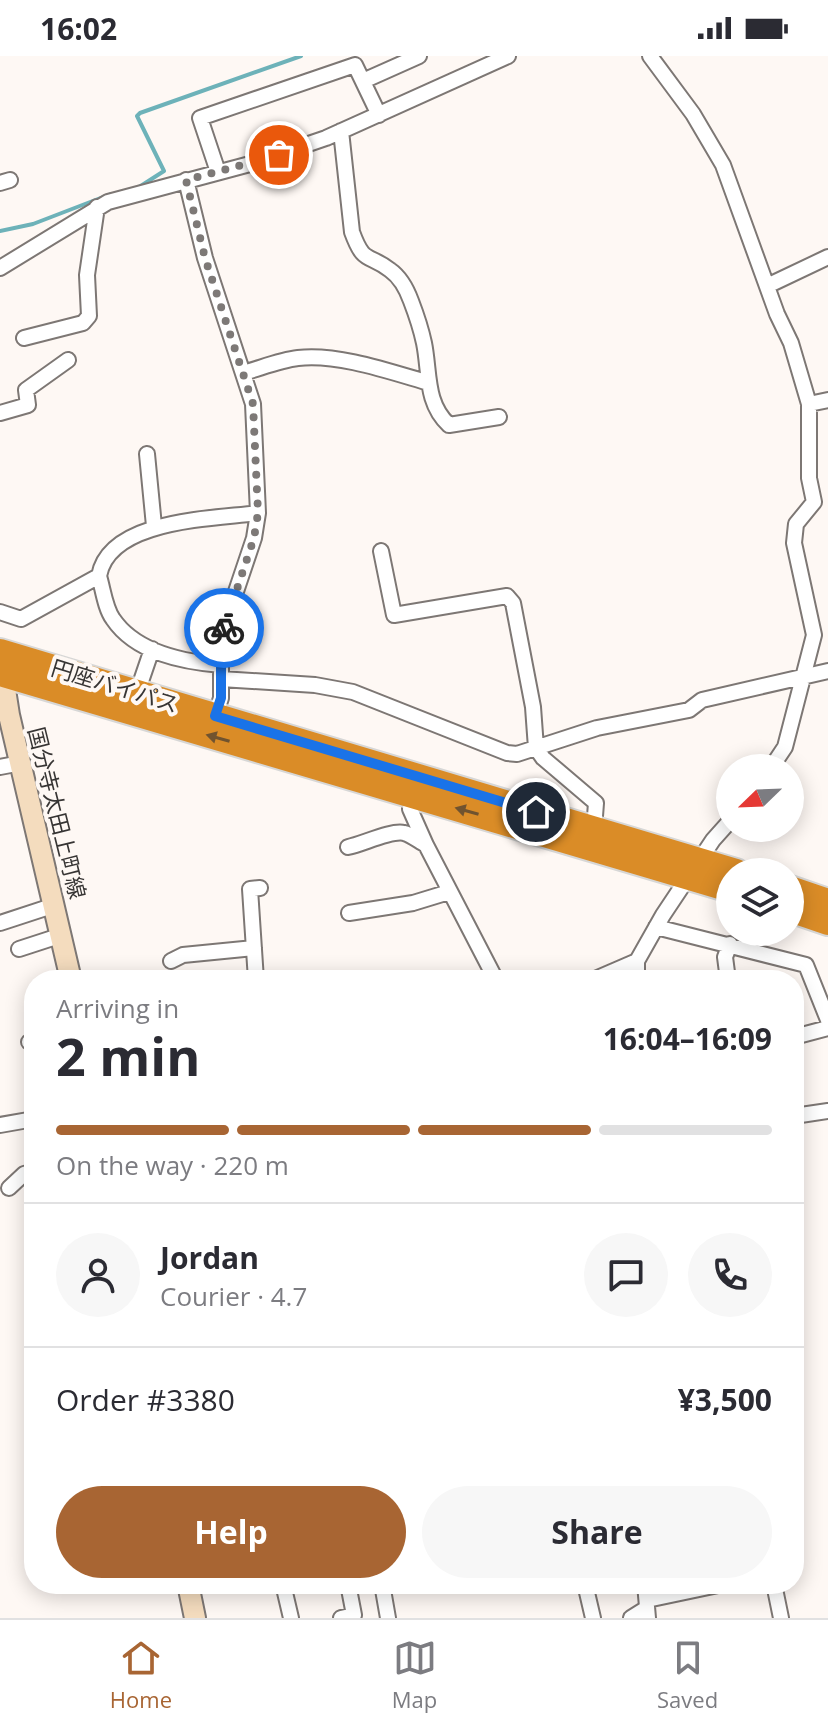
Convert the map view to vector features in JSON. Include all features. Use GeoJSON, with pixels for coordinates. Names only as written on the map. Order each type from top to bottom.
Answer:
{"type":"FeatureCollection","features":[{"type":"Feature","properties":{"kind":"highway","name":"円座バイパス"},"geometry":{"type":"LineString","coordinates":[[2,676],[137,693],[594,829],[695,869],[716,881]]}},
{"type":"Feature","properties":{"kind":"highway","name":"円座バイパス"},"geometry":{"type":"LineString","coordinates":[[2,676],[413,795],[695,869],[716,871]]}},
{"type":"Feature","properties":{"kind":"highway"},"geometry":{"type":"LineString","coordinates":[[804,894],[828,902]]}},
{"type":"Feature","properties":{"kind":"highway"},"geometry":{"type":"LineString","coordinates":[[804,914],[828,922]]}},
{"type":"Feature","properties":{"kind":"main road","name":"国分寺太田上町線"},"geometry":{"type":"LineString","coordinates":[[2,676],[10,765],[55,905],[69,970]]}},
{"type":"Feature","properties":{"kind":"main road"},"geometry":{"type":"LineString","coordinates":[[190,1594],[195,1618]]}},
{"type":"Feature","properties":{"kind":"street"},"geometry":{"type":"LineString","coordinates":[[363,81],[419,56]]}},
{"type":"Feature","properties":{"kind":"street"},"geometry":{"type":"LineString","coordinates":[[0,268],[97,207],[279,155],[379,115],[508,56]]}},
{"type":"Feature","properties":{"kind":"street"},"geometry":{"type":"LineString","coordinates":[[650,56],[711,140],[723,165],[791,343],[809,404],[809,478],[814,502],[796,524],[794,543],[814,635],[785,747],[780,754]]}},
{"type":"Feature","properties":{"kind":"street"},"geometry":{"type":"LineString","coordinates":[[218,172],[200,118],[353,61],[379,115]]}},
{"type":"Feature","properties":{"kind":"street"},"geometry":{"type":"LineString","coordinates":[[341,131],[352,232],[358,248],[368,259],[388,267],[410,298],[424,344],[429,392],[441,418],[449,425],[499,417]]}},
{"type":"Feature","properties":{"kind":"street"},"geometry":{"type":"LineString","coordinates":[[186,180],[205,258],[253,404],[258,513],[254,538],[221,636],[221,698],[215,716]]}},
{"type":"Feature","properties":{"kind":"street"},"geometry":{"type":"LineString","coordinates":[[24,338],[83,323],[89,316],[87,275],[97,207]]}},
{"type":"Feature","properties":{"kind":"street"},"geometry":{"type":"LineString","coordinates":[[767,286],[828,257]]}},
{"type":"Feature","properties":{"kind":"street"},"geometry":{"type":"LineString","coordinates":[[243,373],[298,358],[314,358],[369,366],[429,383]]}},
{"type":"Feature","properties":{"kind":"street"},"geometry":{"type":"LineString","coordinates":[[0,413],[28,405],[26,390],[68,360]]}},
{"type":"Feature","properties":{"kind":"street"},"geometry":{"type":"LineString","coordinates":[[809,404],[828,400]]}},
{"type":"Feature","properties":{"kind":"street"},"geometry":{"type":"LineString","coordinates":[[147,454],[154,526]]}},
{"type":"Feature","properties":{"kind":"street"},"geometry":{"type":"LineString","coordinates":[[258,513],[154,526],[113,550],[101,565],[99,576],[111,617],[131,637],[178,659],[221,672],[353,692],[507,753],[517,754],[597,728],[689,710],[702,700],[828,671]]}},
{"type":"Feature","properties":{"kind":"street"},"geometry":{"type":"LineString","coordinates":[[381,551],[394,615],[507,596],[513,603],[533,707],[536,748],[543,758],[596,803],[594,829]]}},
{"type":"Feature","properties":{"kind":"street"},"geometry":{"type":"LineString","coordinates":[[0,612],[21,619],[99,576]]}},
{"type":"Feature","properties":{"kind":"street"},"geometry":{"type":"LineString","coordinates":[[137,693],[152,649]]}},
{"type":"Feature","properties":{"kind":"street"},"geometry":{"type":"LineString","coordinates":[[413,795],[410,809],[491,970]]}},
{"type":"Feature","properties":{"kind":"street"},"geometry":{"type":"LineString","coordinates":[[348,847],[368,843],[374,838],[405,833],[426,845]]}},
{"type":"Feature","properties":{"kind":"street"},"geometry":{"type":"LineString","coordinates":[[637,970],[637,961],[656,927],[716,837]]}},
{"type":"Feature","properties":{"kind":"street"},"geometry":{"type":"LineString","coordinates":[[255,970],[250,889],[260,888]]}},
{"type":"Feature","properties":{"kind":"street"},"geometry":{"type":"LineString","coordinates":[[349,913],[413,903],[449,892]]}},
{"type":"Feature","properties":{"kind":"street"},"geometry":{"type":"LineString","coordinates":[[0,923],[55,905]]}},
{"type":"Feature","properties":{"kind":"street"},"geometry":{"type":"LineString","coordinates":[[656,927],[716,941]]}},
{"type":"Feature","properties":{"kind":"street"},"geometry":{"type":"LineString","coordinates":[[19,949],[62,935]]}},
{"type":"Feature","properties":{"kind":"street"},"geometry":{"type":"LineString","coordinates":[[727,970],[725,957],[729,946]]}},
{"type":"Feature","properties":{"kind":"street"},"geometry":{"type":"LineString","coordinates":[[737,946],[806,965],[828,1020]]}},
{"type":"Feature","properties":{"kind":"street"},"geometry":{"type":"LineString","coordinates":[[171,961],[183,955],[254,948]]}},
{"type":"Feature","properties":{"kind":"street"},"geometry":{"type":"LineString","coordinates":[[616,970],[637,961]]}},
{"type":"Feature","properties":{"kind":"street"},"geometry":{"type":"LineString","coordinates":[[804,1034],[828,1028]]}},
{"type":"Feature","properties":{"kind":"street"},"geometry":{"type":"LineString","coordinates":[[804,1115],[828,1111]]}},
{"type":"Feature","properties":{"kind":"street"},"geometry":{"type":"LineString","coordinates":[[0,1125],[24,1121]]}},
{"type":"Feature","properties":{"kind":"street"},"geometry":{"type":"LineString","coordinates":[[9,1188],[24,1174]]}},
{"type":"Feature","properties":{"kind":"street"},"geometry":{"type":"LineString","coordinates":[[285,1594],[291,1618]]}},
{"type":"Feature","properties":{"kind":"street"},"geometry":{"type":"LineString","coordinates":[[341,1618],[354,1615],[350,1594]]}},
{"type":"Feature","properties":{"kind":"street"},"geometry":{"type":"LineString","coordinates":[[384,1594],[388,1618]]}},
{"type":"Feature","properties":{"kind":"street"},"geometry":{"type":"LineString","coordinates":[[587,1594],[593,1618]]}},
{"type":"Feature","properties":{"kind":"street"},"geometry":{"type":"LineString","coordinates":[[631,1618],[693,1594]]}},
{"type":"Feature","properties":{"kind":"street"},"geometry":{"type":"LineString","coordinates":[[776,1594],[781,1618]]}},
{"type":"Feature","properties":{"kind":"waterway"},"geometry":{"type":"LineString","coordinates":[[136,189],[164,171],[137,116],[140,113],[301,56]]}},
{"type":"Feature","properties":{"kind":"waterway"},"geometry":{"type":"LineString","coordinates":[[0,231],[33,224],[111,194]]}},
{"type":"Feature","properties":{"kind":"way so far"},"geometry":{"type":"LineString","coordinates":[[224,628],[254,538],[258,513],[253,404],[205,258],[186,180],[279,155]]}},
{"type":"Feature","properties":{"kind":"route"},"geometry":{"type":"LineString","coordinates":[[224,628],[221,636],[221,698],[215,716],[536,812]]}}]}
